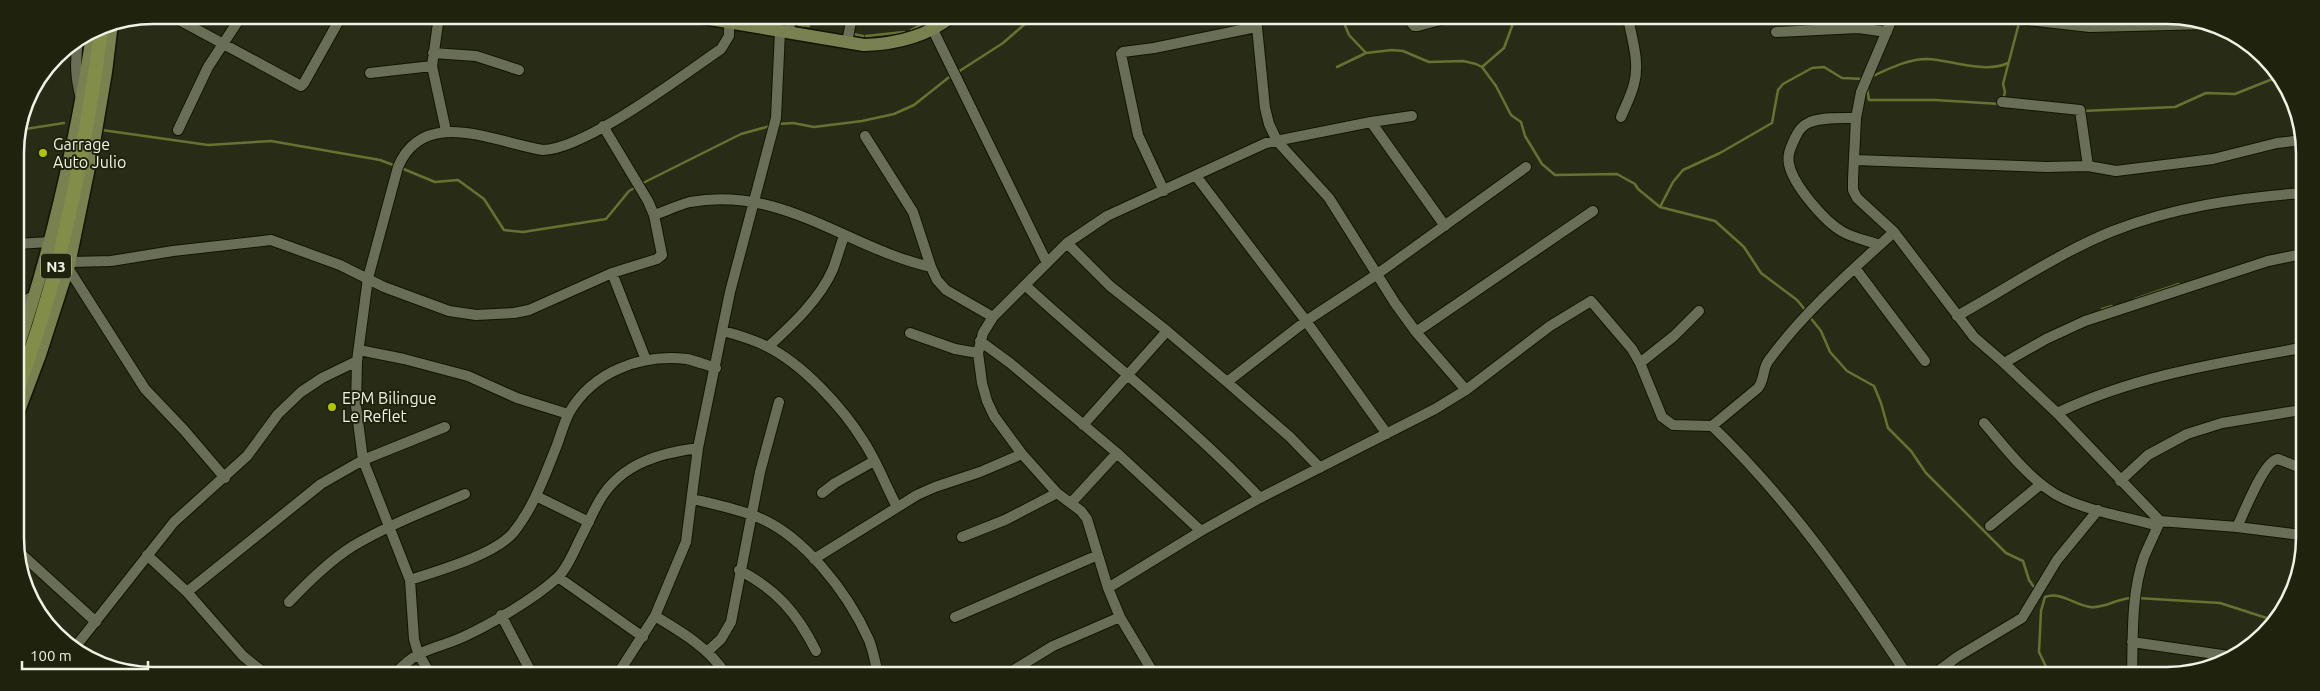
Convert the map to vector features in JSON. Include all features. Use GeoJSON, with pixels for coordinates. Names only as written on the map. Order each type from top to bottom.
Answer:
{"type":"FeatureCollection","features":[{"type":"Feature","properties":{"kind":"highway","name":"N3"},"geometry":{"type":"LineString","coordinates":[[24,369],[46,304],[61,246],[85,140],[101,35]]}},
{"type":"Feature","properties":{"kind":"main road"},"geometry":{"type":"LineString","coordinates":[[748,24],[847,42],[880,44],[933,30],[941,24]]}},
{"type":"Feature","properties":{"kind":"main road"},"geometry":{"type":"LineString","coordinates":[[24,396],[69,265],[94,143],[111,31]]}},
{"type":"Feature","properties":{"kind":"main road","name":"N3"},"geometry":{"type":"LineString","coordinates":[[24,327],[50,242],[75,137],[91,39]]}},
{"type":"Feature","properties":{"kind":"street"},"geometry":{"type":"LineString","coordinates":[[186,24],[301,86],[337,24]]}},
{"type":"Feature","properties":{"kind":"street"},"geometry":{"type":"LineString","coordinates":[[178,130],[208,67],[236,24]]}},
{"type":"Feature","properties":{"kind":"street"},"geometry":{"type":"LineString","coordinates":[[438,24],[432,66],[446,131]]}},
{"type":"Feature","properties":{"kind":"street"},"geometry":{"type":"LineString","coordinates":[[426,667],[418,653],[414,639],[410,580],[363,460],[356,406],[357,361],[368,278],[403,154],[410,146],[432,135],[446,131],[467,132],[526,147],[554,150],[571,144],[603,126],[720,49],[729,36],[728,24]]}},
{"type":"Feature","properties":{"kind":"street"},"geometry":{"type":"LineString","coordinates":[[622,667],[655,616],[686,542],[698,448],[716,368],[730,292],[776,118],[784,31],[787,24]]}},
{"type":"Feature","properties":{"kind":"street"},"geometry":{"type":"LineString","coordinates":[[847,42],[851,24]]}},
{"type":"Feature","properties":{"kind":"street"},"geometry":{"type":"LineString","coordinates":[[1164,191],[1138,135],[1121,54],[1248,24]]}},
{"type":"Feature","properties":{"kind":"street"},"geometry":{"type":"LineString","coordinates":[[1256,24],[1265,108],[1269,124],[1278,140],[1328,198],[1352,233],[1376,275],[1416,332],[1466,390]]}},
{"type":"Feature","properties":{"kind":"street"},"geometry":{"type":"LineString","coordinates":[[1412,24],[1414,26],[1426,24]]}},
{"type":"Feature","properties":{"kind":"street"},"geometry":{"type":"LineString","coordinates":[[1621,117],[1635,84],[1635,52],[1629,24]]}},
{"type":"Feature","properties":{"kind":"street"},"geometry":{"type":"LineString","coordinates":[[1890,24],[1861,92],[1856,118],[1853,190],[1857,198],[1894,232],[1974,337],[2057,413],[2159,523]]}},
{"type":"Feature","properties":{"kind":"street"},"geometry":{"type":"LineString","coordinates":[[2086,24],[2099,28],[2184,25]]}},
{"type":"Feature","properties":{"kind":"street"},"geometry":{"type":"LineString","coordinates":[[1776,32],[1858,28],[1887,32]]}},
{"type":"Feature","properties":{"kind":"street"},"geometry":{"type":"LineString","coordinates":[[933,30],[1047,263]]}},
{"type":"Feature","properties":{"kind":"street"},"geometry":{"type":"LineString","coordinates":[[78,47],[76,80],[81,101]]}},
{"type":"Feature","properties":{"kind":"street"},"geometry":{"type":"LineString","coordinates":[[433,53],[476,56],[519,70]]}},
{"type":"Feature","properties":{"kind":"street"},"geometry":{"type":"LineString","coordinates":[[370,73],[432,66]]}},
{"type":"Feature","properties":{"kind":"street"},"geometry":{"type":"LineString","coordinates":[[2002,102],[2080,110],[2088,166]]}},
{"type":"Feature","properties":{"kind":"street"},"geometry":{"type":"LineString","coordinates":[[1150,667],[1120,617],[1108,588],[1087,519],[1071,503],[1057,493],[1022,454],[994,416],[982,383],[978,353],[980,341],[993,317],[1067,243],[1107,216],[1255,147],[1278,140],[1412,116]]}},
{"type":"Feature","properties":{"kind":"street"},"geometry":{"type":"LineString","coordinates":[[1856,118],[1812,122],[1802,127],[1790,147],[1789,165],[1804,192],[1819,211],[1833,224],[1843,232],[1880,245]]}},
{"type":"Feature","properties":{"kind":"street"},"geometry":{"type":"LineString","coordinates":[[1371,122],[1444,226]]}},
{"type":"Feature","properties":{"kind":"street"},"geometry":{"type":"LineString","coordinates":[[225,478],[184,430],[145,389],[69,265],[271,240],[340,265],[384,287],[449,312],[476,315],[514,313],[529,310],[612,272],[657,259],[662,255],[654,215],[632,173],[603,126]]}},
{"type":"Feature","properties":{"kind":"street"},"geometry":{"type":"LineString","coordinates":[[865,136],[913,212],[937,280],[946,290],[993,317]]}},
{"type":"Feature","properties":{"kind":"street"},"geometry":{"type":"LineString","coordinates":[[1855,160],[2047,167],[2088,166],[2116,171],[2213,159],[2277,143],[2296,141]]}},
{"type":"Feature","properties":{"kind":"street"},"geometry":{"type":"LineString","coordinates":[[1227,382],[1306,321],[1376,275],[1526,167]]}},
{"type":"Feature","properties":{"kind":"street"},"geometry":{"type":"LineString","coordinates":[[1196,176],[1306,321],[1387,434]]}},
{"type":"Feature","properties":{"kind":"street"},"geometry":{"type":"LineString","coordinates":[[1957,316],[2073,251],[2112,232],[2152,217],[2221,202],[2296,195]]}},
{"type":"Feature","properties":{"kind":"street"},"geometry":{"type":"LineString","coordinates":[[654,215],[688,203],[704,201],[755,202],[820,222],[844,236],[890,255],[931,267]]}},
{"type":"Feature","properties":{"kind":"street"},"geometry":{"type":"LineString","coordinates":[[1416,332],[1593,211]]}},
{"type":"Feature","properties":{"kind":"street"},"geometry":{"type":"LineString","coordinates":[[1108,588],[1201,531],[1260,498],[1387,434],[1466,390],[1543,331],[1589,301],[1593,303],[1632,349],[1640,363],[1662,417],[1673,425],[1712,426],[1758,388],[1762,380],[1764,367],[1770,358],[1828,292],[1894,232]]}},
{"type":"Feature","properties":{"kind":"street"},"geometry":{"type":"LineString","coordinates":[[768,346],[798,318],[820,290],[832,270],[844,236]]}},
{"type":"Feature","properties":{"kind":"street"},"geometry":{"type":"LineString","coordinates":[[24,244],[50,242]]}},
{"type":"Feature","properties":{"kind":"street"},"geometry":{"type":"LineString","coordinates":[[1067,243],[1110,286],[1167,330],[1290,437],[1320,468]]}},
{"type":"Feature","properties":{"kind":"street"},"geometry":{"type":"LineString","coordinates":[[2004,363],[2046,339],[2085,321],[2268,261],[2296,255]]}},
{"type":"Feature","properties":{"kind":"street"},"geometry":{"type":"LineString","coordinates":[[1855,268],[1925,360]]}},
{"type":"Feature","properties":{"kind":"street"},"geometry":{"type":"LineString","coordinates":[[612,272],[646,360]]}},
{"type":"Feature","properties":{"kind":"street"},"geometry":{"type":"LineString","coordinates":[[1025,285],[1075,331],[1202,438],[1260,498]]}},
{"type":"Feature","properties":{"kind":"street"},"geometry":{"type":"LineString","coordinates":[[24,300],[33,297]]}},
{"type":"Feature","properties":{"kind":"street"},"geometry":{"type":"LineString","coordinates":[[1640,363],[1674,336],[1699,311]]}},
{"type":"Feature","properties":{"kind":"street"},"geometry":{"type":"LineString","coordinates":[[1083,425],[1167,330]]}},
{"type":"Feature","properties":{"kind":"street"},"geometry":{"type":"LineString","coordinates":[[723,331],[768,346],[803,372],[827,395],[865,442],[897,507]]}},
{"type":"Feature","properties":{"kind":"street"},"geometry":{"type":"LineString","coordinates":[[910,333],[955,349],[978,353]]}},
{"type":"Feature","properties":{"kind":"street"},"geometry":{"type":"LineString","coordinates":[[980,341],[1010,362],[1117,452],[1201,531]]}},
{"type":"Feature","properties":{"kind":"street"},"geometry":{"type":"LineString","coordinates":[[2057,413],[2087,399],[2157,376],[2296,349]]}},
{"type":"Feature","properties":{"kind":"street"},"geometry":{"type":"LineString","coordinates":[[359,350],[404,359],[468,376],[517,398],[568,414]]}},
{"type":"Feature","properties":{"kind":"street"},"geometry":{"type":"LineString","coordinates":[[410,580],[449,568],[500,545],[512,533],[536,496],[568,414],[580,397],[594,384],[619,368],[646,360],[689,360],[716,368]]}},
{"type":"Feature","properties":{"kind":"street"},"geometry":{"type":"LineString","coordinates":[[78,644],[174,522],[225,478],[247,456],[278,414],[301,392],[322,378],[357,361]]}},
{"type":"Feature","properties":{"kind":"street"},"geometry":{"type":"LineString","coordinates":[[707,652],[720,639],[731,622],[760,472],[779,402]]}},
{"type":"Feature","properties":{"kind":"street"},"geometry":{"type":"LineString","coordinates":[[2120,481],[2148,454],[2187,434],[2240,420],[2296,411]]}},
{"type":"Feature","properties":{"kind":"street"},"geometry":{"type":"LineString","coordinates":[[1984,422],[2041,484],[2068,500],[2098,510],[2159,523],[2237,527],[2296,534]]}},
{"type":"Feature","properties":{"kind":"street"},"geometry":{"type":"LineString","coordinates":[[1712,426],[1766,480],[1844,580],[1902,667]]}},
{"type":"Feature","properties":{"kind":"street"},"geometry":{"type":"LineString","coordinates":[[187,592],[321,484],[363,460],[445,427]]}},
{"type":"Feature","properties":{"kind":"street"},"geometry":{"type":"LineString","coordinates":[[402,667],[418,653],[464,636],[501,615],[532,597],[558,577],[600,499],[608,488],[632,466],[670,452],[698,448]]}},
{"type":"Feature","properties":{"kind":"street"},"geometry":{"type":"LineString","coordinates":[[1071,503],[1117,452]]}},
{"type":"Feature","properties":{"kind":"street"},"geometry":{"type":"LineString","coordinates":[[814,559],[897,507],[935,487],[980,472],[1022,454]]}},
{"type":"Feature","properties":{"kind":"street"},"geometry":{"type":"LineString","coordinates":[[2237,527],[2259,480],[2271,461],[2278,459],[2296,466]]}},
{"type":"Feature","properties":{"kind":"street"},"geometry":{"type":"LineString","coordinates":[[822,493],[835,483],[874,461]]}},
{"type":"Feature","properties":{"kind":"street"},"geometry":{"type":"LineString","coordinates":[[1990,526],[2041,484]]}},
{"type":"Feature","properties":{"kind":"street"},"geometry":{"type":"LineString","coordinates":[[962,536],[1005,520],[1057,493]]}},
{"type":"Feature","properties":{"kind":"street"},"geometry":{"type":"LineString","coordinates":[[289,602],[312,577],[352,547],[390,527],[465,494]]}},
{"type":"Feature","properties":{"kind":"street"},"geometry":{"type":"LineString","coordinates":[[536,496],[589,522]]}},
{"type":"Feature","properties":{"kind":"street"},"geometry":{"type":"LineString","coordinates":[[693,499],[753,515],[791,538],[814,559],[846,599],[869,641],[876,667]]}},
{"type":"Feature","properties":{"kind":"street"},"geometry":{"type":"LineString","coordinates":[[1944,667],[2022,618],[2057,560],[2098,510]]}},
{"type":"Feature","properties":{"kind":"street"},"geometry":{"type":"LineString","coordinates":[[2133,667],[2132,642],[2138,581],[2144,556],[2159,523]]}},
{"type":"Feature","properties":{"kind":"street"},"geometry":{"type":"LineString","coordinates":[[955,618],[1098,554]]}},
{"type":"Feature","properties":{"kind":"street"},"geometry":{"type":"LineString","coordinates":[[147,555],[187,592],[243,656],[257,667]]}},
{"type":"Feature","properties":{"kind":"street"},"geometry":{"type":"LineString","coordinates":[[25,558],[96,622]]}},
{"type":"Feature","properties":{"kind":"street"},"geometry":{"type":"LineString","coordinates":[[740,570],[778,595],[796,614],[816,651]]}},
{"type":"Feature","properties":{"kind":"street"},"geometry":{"type":"LineString","coordinates":[[558,577],[642,637]]}},
{"type":"Feature","properties":{"kind":"street"},"geometry":{"type":"LineString","coordinates":[[501,615],[528,667]]}},
{"type":"Feature","properties":{"kind":"street"},"geometry":{"type":"LineString","coordinates":[[655,616],[682,632],[707,652],[720,667]]}},
{"type":"Feature","properties":{"kind":"street"},"geometry":{"type":"LineString","coordinates":[[1019,667],[1053,646],[1120,617]]}},
{"type":"Feature","properties":{"kind":"street"},"geometry":{"type":"LineString","coordinates":[[2132,642],[2221,655]]}},
{"type":"Feature","properties":{"kind":"waterway"},"geometry":{"type":"LineString","coordinates":[[911,30],[923,24]]}},
{"type":"Feature","properties":{"kind":"waterway"},"geometry":{"type":"LineString","coordinates":[[958,72],[1003,43],[1025,24]]}},
{"type":"Feature","properties":{"kind":"waterway"},"geometry":{"type":"LineString","coordinates":[[1344,24],[1349,35],[1366,53]]}},
{"type":"Feature","properties":{"kind":"waterway"},"geometry":{"type":"LineString","coordinates":[[1482,67],[1504,48],[1513,24]]}},
{"type":"Feature","properties":{"kind":"waterway"},"geometry":{"type":"LineString","coordinates":[[2003,100],[2005,92],[2003,84],[2019,24]]}},
{"type":"Feature","properties":{"kind":"waterway"},"geometry":{"type":"LineString","coordinates":[[799,25],[809,26]]}},
{"type":"Feature","properties":{"kind":"waterway"},"geometry":{"type":"LineString","coordinates":[[866,36],[904,32]]}},
{"type":"Feature","properties":{"kind":"waterway"},"geometry":{"type":"LineString","coordinates":[[853,34],[863,36]]}},
{"type":"Feature","properties":{"kind":"waterway"},"geometry":{"type":"LineString","coordinates":[[1337,67],[1366,53],[1392,50],[1403,51],[1429,62],[1463,61],[1482,67],[1496,86],[1511,115],[1521,122],[1525,136],[1542,164],[1555,175],[1617,174],[1635,184],[1638,189],[1660,207],[1715,221],[1744,247],[1761,273],[1797,300],[1806,311]]}},
{"type":"Feature","properties":{"kind":"waterway"},"geometry":{"type":"LineString","coordinates":[[1871,77],[1898,65],[1920,59],[1979,67],[1999,66],[2008,63]]}},
{"type":"Feature","properties":{"kind":"waterway"},"geometry":{"type":"LineString","coordinates":[[1660,207],[1673,182],[1683,170],[1720,153],[1772,123],[1778,90],[1783,84],[1812,68],[1824,67],[1842,78],[1864,79]]}},
{"type":"Feature","properties":{"kind":"waterway"},"geometry":{"type":"LineString","coordinates":[[778,124],[793,123],[814,127],[862,121],[894,114],[914,105],[953,74]]}},
{"type":"Feature","properties":{"kind":"waterway"},"geometry":{"type":"LineString","coordinates":[[2082,111],[2175,107],[2206,93],[2235,94],[2273,79]]}},
{"type":"Feature","properties":{"kind":"waterway"},"geometry":{"type":"LineString","coordinates":[[1867,88],[1869,100],[1935,100],[2000,104]]}},
{"type":"Feature","properties":{"kind":"waterway"},"geometry":{"type":"LineString","coordinates":[[26,129],[64,123]]}},
{"type":"Feature","properties":{"kind":"waterway"},"geometry":{"type":"LineString","coordinates":[[641,184],[741,134],[770,126]]}},
{"type":"Feature","properties":{"kind":"waterway"},"geometry":{"type":"LineString","coordinates":[[102,130],[208,145],[271,141],[380,160],[396,166]]}},
{"type":"Feature","properties":{"kind":"waterway"},"geometry":{"type":"LineString","coordinates":[[401,168],[435,182],[458,180],[484,199],[504,230],[523,232],[606,219],[629,191],[636,187]]}},
{"type":"Feature","properties":{"kind":"waterway"},"geometry":{"type":"LineString","coordinates":[[2135,299],[2179,284]]}},
{"type":"Feature","properties":{"kind":"waterway"},"geometry":{"type":"LineString","coordinates":[[2102,309],[2112,306]]}},
{"type":"Feature","properties":{"kind":"waterway"},"geometry":{"type":"LineString","coordinates":[[1809,316],[1821,331],[1830,352],[1847,371],[1874,386],[1888,428],[1911,451],[1926,473],[2006,553],[2023,561],[2029,580],[2036,590]]}},
{"type":"Feature","properties":{"kind":"waterway"},"geometry":{"type":"LineString","coordinates":[[2045,597],[2062,597],[2090,607],[2132,598]]}},
{"type":"Feature","properties":{"kind":"waterway"},"geometry":{"type":"LineString","coordinates":[[2045,597],[2041,611],[2039,652],[2046,667]]}},
{"type":"Feature","properties":{"kind":"waterway"},"geometry":{"type":"LineString","coordinates":[[2137,598],[2220,603],[2269,619]]}},
{"type":"Feature","properties":{"kind":"place","name":"Garrage Auto Julio"},"geometry":{"type":"Point","coordinates":[43,153]}},
{"type":"Feature","properties":{"kind":"place","name":"EPM Bilingue Le Reflet"},"geometry":{"type":"Point","coordinates":[332,407]}}]}
